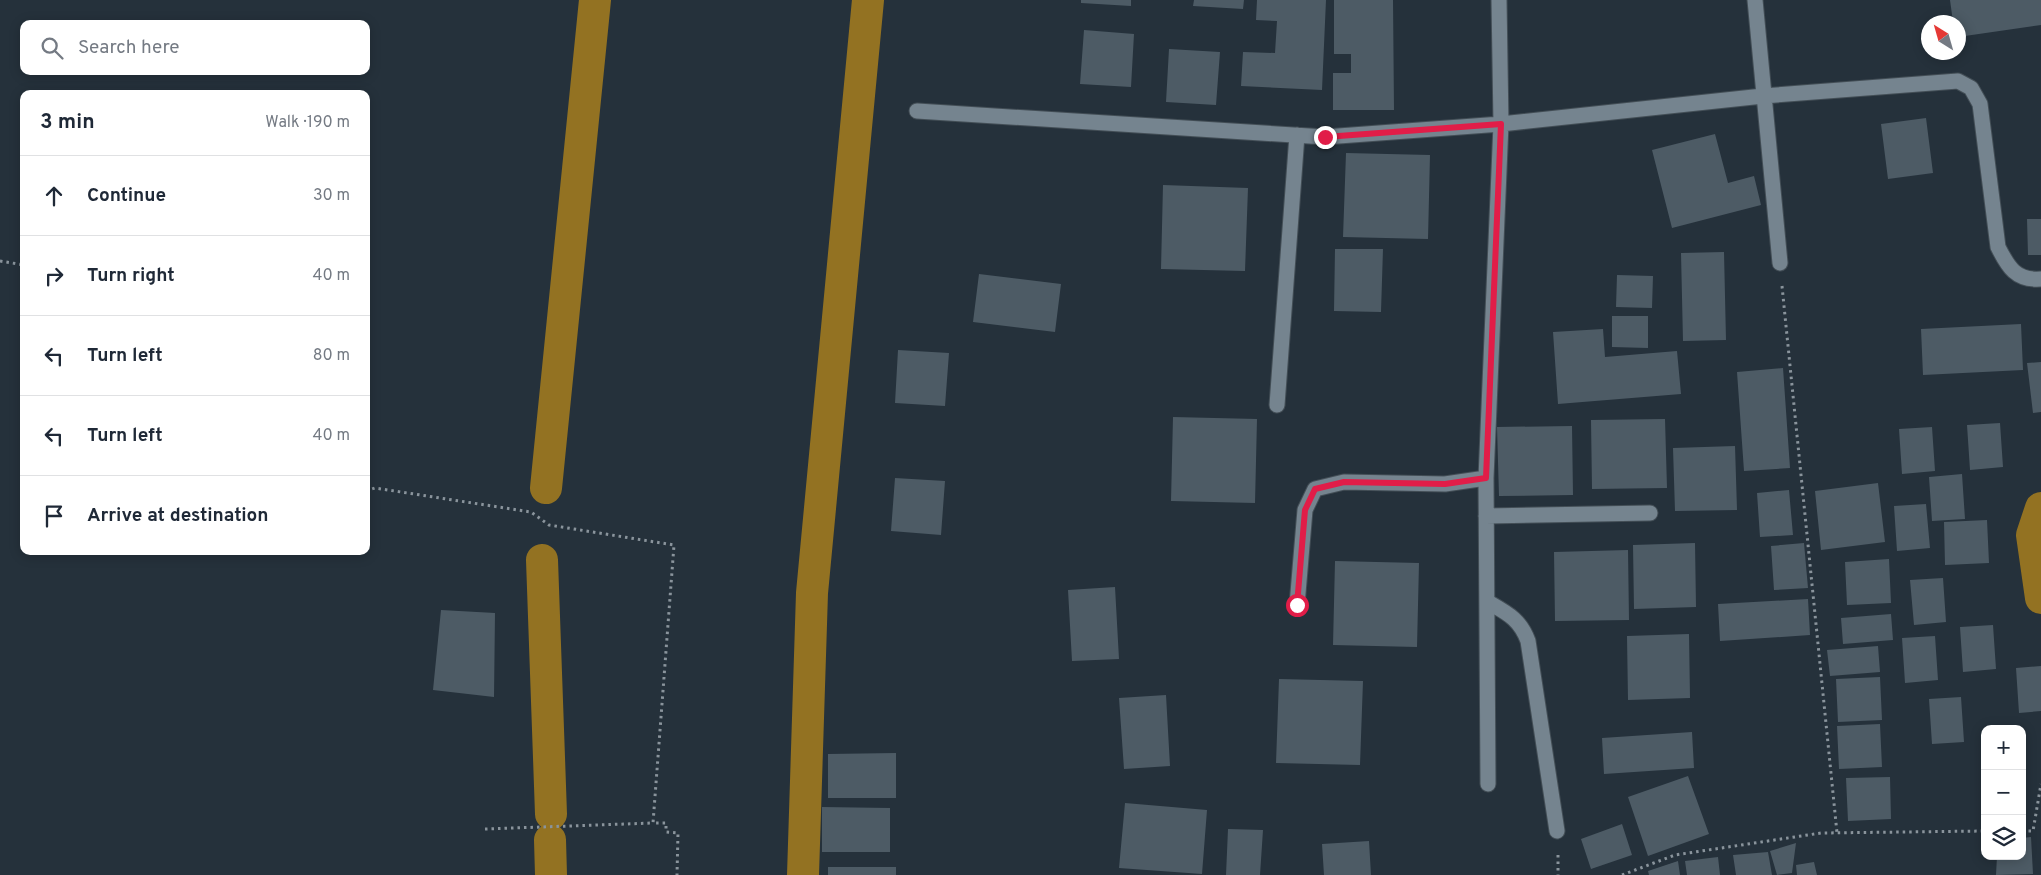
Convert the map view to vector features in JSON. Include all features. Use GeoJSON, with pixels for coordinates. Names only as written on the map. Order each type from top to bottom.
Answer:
{"type":"FeatureCollection","features":[{"type":"Feature","properties":{"kind":"street"},"geometry":{"type":"LineString","coordinates":[[1488,784],[1486,478],[1501,124],[1499,0]]}},
{"type":"Feature","properties":{"kind":"street"},"geometry":{"type":"LineString","coordinates":[[1754,0],[1780,264]]}},
{"type":"Feature","properties":{"kind":"street"},"geometry":{"type":"LineString","coordinates":[[917,111],[1325,137],[1501,124],[1763,96],[1958,81],[1971,88],[1980,104],[1998,247],[2009,268],[2028,280],[2041,279]]}},
{"type":"Feature","properties":{"kind":"street"},"geometry":{"type":"LineString","coordinates":[[1277,405],[1296,135]]}},
{"type":"Feature","properties":{"kind":"street"},"geometry":{"type":"LineString","coordinates":[[1297,605],[1305,510],[1315,489],[1344,482],[1445,484],[1486,478]]}},
{"type":"Feature","properties":{"kind":"street"},"geometry":{"type":"LineString","coordinates":[[1486,516],[1650,513]]}},
{"type":"Feature","properties":{"kind":"street"},"geometry":{"type":"LineString","coordinates":[[1488,602],[1510,615],[1522,626],[1528,641],[1557,831]]}},
{"type":"Feature","properties":{"kind":"path"},"geometry":{"type":"LineString","coordinates":[[0,261],[20,264]]}},
{"type":"Feature","properties":{"kind":"path"},"geometry":{"type":"LineString","coordinates":[[1780,264],[1837,833]]}},
{"type":"Feature","properties":{"kind":"path"},"geometry":{"type":"LineString","coordinates":[[370,490],[375,488],[531,512],[549,526],[674,545],[654,823]]}},
{"type":"Feature","properties":{"kind":"path"},"geometry":{"type":"LineString","coordinates":[[2026,831],[2033,831],[2041,784]]}},
{"type":"Feature","properties":{"kind":"path"},"geometry":{"type":"LineString","coordinates":[[485,829],[666,823],[666,832],[678,833],[677,875]]}},
{"type":"Feature","properties":{"kind":"path"},"geometry":{"type":"LineString","coordinates":[[1622,875],[1675,855],[1821,833],[1981,831]]}},
{"type":"Feature","properties":{"kind":"building"},"geometry":{"type":"Polygon","coordinates":[[[1081,0],[1131,0],[1131,6],[1081,3],[1081,0]]]}},
{"type":"Feature","properties":{"kind":"building"},"geometry":{"type":"Polygon","coordinates":[[[1194,0],[1244,0],[1243,9],[1193,6],[1194,0]]]}},
{"type":"Feature","properties":{"kind":"building"},"geometry":{"type":"Polygon","coordinates":[[[1257,0],[1326,0],[1322,90],[1241,86],[1243,52],[1275,53],[1277,21],[1256,20],[1257,0]]]}},
{"type":"Feature","properties":{"kind":"building"},"geometry":{"type":"Polygon","coordinates":[[[1334,0],[1393,0],[1394,110],[1333,110],[1333,73],[1351,73],[1351,54],[1334,54],[1334,0]]]}},
{"type":"Feature","properties":{"kind":"building"},"geometry":{"type":"Polygon","coordinates":[[[1950,0],[2041,0],[2041,25],[1966,36],[1966,15],[1952,15],[1950,0]]]}},
{"type":"Feature","properties":{"kind":"building"},"geometry":{"type":"Polygon","coordinates":[[[1084,30],[1134,34],[1131,87],[1080,84],[1084,30]]]}},
{"type":"Feature","properties":{"kind":"building"},"geometry":{"type":"Polygon","coordinates":[[[1169,49],[1220,52],[1216,105],[1166,102],[1169,49]]]}},
{"type":"Feature","properties":{"kind":"building"},"geometry":{"type":"Polygon","coordinates":[[[1926,118],[1933,173],[1888,179],[1881,124],[1926,118]]]}},
{"type":"Feature","properties":{"kind":"building"},"geometry":{"type":"Polygon","coordinates":[[[1715,134],[1728,183],[1754,176],[1761,205],[1672,228],[1652,150],[1715,134]]]}},
{"type":"Feature","properties":{"kind":"building"},"geometry":{"type":"Polygon","coordinates":[[[1346,153],[1430,155],[1428,239],[1343,237],[1346,153]]]}},
{"type":"Feature","properties":{"kind":"building"},"geometry":{"type":"Polygon","coordinates":[[[1163,185],[1248,188],[1245,271],[1161,269],[1163,185]]]}},
{"type":"Feature","properties":{"kind":"building"},"geometry":{"type":"Polygon","coordinates":[[[2027,219],[2041,219],[2041,255],[2028,255],[2027,219]]]}},
{"type":"Feature","properties":{"kind":"building"},"geometry":{"type":"Polygon","coordinates":[[[1335,249],[1383,249],[1381,312],[1334,311],[1335,249]]]}},
{"type":"Feature","properties":{"kind":"building"},"geometry":{"type":"Polygon","coordinates":[[[1724,252],[1726,340],[1683,341],[1681,253],[1724,252]]]}},
{"type":"Feature","properties":{"kind":"building"},"geometry":{"type":"Polygon","coordinates":[[[979,274],[1061,284],[1055,332],[973,322],[979,274]]]}},
{"type":"Feature","properties":{"kind":"building"},"geometry":{"type":"Polygon","coordinates":[[[1617,275],[1653,276],[1652,308],[1616,307],[1617,275]]]}},
{"type":"Feature","properties":{"kind":"building"},"geometry":{"type":"Polygon","coordinates":[[[1612,316],[1648,316],[1648,348],[1612,347],[1612,316]]]}},
{"type":"Feature","properties":{"kind":"building"},"geometry":{"type":"Polygon","coordinates":[[[2021,324],[2023,370],[1923,375],[1921,329],[2021,324]]]}},
{"type":"Feature","properties":{"kind":"building"},"geometry":{"type":"Polygon","coordinates":[[[1603,329],[1605,357],[1677,351],[1681,394],[1558,404],[1553,332],[1603,329]]]}},
{"type":"Feature","properties":{"kind":"building"},"geometry":{"type":"Polygon","coordinates":[[[898,350],[949,353],[945,406],[895,403],[898,350]]]}},
{"type":"Feature","properties":{"kind":"building"},"geometry":{"type":"Polygon","coordinates":[[[2041,362],[2041,412],[2033,413],[2027,363],[2041,362]]]}},
{"type":"Feature","properties":{"kind":"building"},"geometry":{"type":"Polygon","coordinates":[[[1783,368],[1790,468],[1744,471],[1737,372],[1783,368]]]}},
{"type":"Feature","properties":{"kind":"building"},"geometry":{"type":"Polygon","coordinates":[[[1173,417],[1257,419],[1255,503],[1171,501],[1173,417]]]}},
{"type":"Feature","properties":{"kind":"building"},"geometry":{"type":"Polygon","coordinates":[[[1665,419],[1667,488],[1592,489],[1591,420],[1665,419]]]}},
{"type":"Feature","properties":{"kind":"building"},"geometry":{"type":"Polygon","coordinates":[[[2000,423],[2003,467],[1970,470],[1967,425],[2000,423]]]}},
{"type":"Feature","properties":{"kind":"building"},"geometry":{"type":"Polygon","coordinates":[[[1572,426],[1573,495],[1499,496],[1497,427],[1572,426]]]}},
{"type":"Feature","properties":{"kind":"building"},"geometry":{"type":"Polygon","coordinates":[[[1932,427],[1935,471],[1902,474],[1899,429],[1932,427]]]}},
{"type":"Feature","properties":{"kind":"building"},"geometry":{"type":"Polygon","coordinates":[[[1735,446],[1737,510],[1675,511],[1673,448],[1735,446]]]}},
{"type":"Feature","properties":{"kind":"building"},"geometry":{"type":"Polygon","coordinates":[[[1962,474],[1965,519],[1932,521],[1929,477],[1962,474]]]}},
{"type":"Feature","properties":{"kind":"building"},"geometry":{"type":"Polygon","coordinates":[[[895,478],[945,481],[941,535],[891,531],[895,478]]]}},
{"type":"Feature","properties":{"kind":"building"},"geometry":{"type":"Polygon","coordinates":[[[1878,483],[1885,542],[1821,550],[1815,491],[1878,483]]]}},
{"type":"Feature","properties":{"kind":"building"},"geometry":{"type":"Polygon","coordinates":[[[1789,490],[1793,535],[1760,537],[1757,493],[1789,490]]]}},
{"type":"Feature","properties":{"kind":"building"},"geometry":{"type":"Polygon","coordinates":[[[1926,504],[1930,548],[1897,551],[1894,506],[1926,504]]]}},
{"type":"Feature","properties":{"kind":"building"},"geometry":{"type":"Polygon","coordinates":[[[1987,520],[1989,563],[1945,565],[1944,522],[1987,520]]]}},
{"type":"Feature","properties":{"kind":"building"},"geometry":{"type":"Polygon","coordinates":[[[1695,543],[1696,607],[1634,609],[1633,545],[1695,543]]]}},
{"type":"Feature","properties":{"kind":"building"},"geometry":{"type":"Polygon","coordinates":[[[1804,543],[1808,588],[1774,590],[1771,546],[1804,543]]]}},
{"type":"Feature","properties":{"kind":"building"},"geometry":{"type":"Polygon","coordinates":[[[1628,550],[1629,620],[1555,621],[1554,552],[1628,550]]]}},
{"type":"Feature","properties":{"kind":"building"},"geometry":{"type":"Polygon","coordinates":[[[1889,559],[1891,603],[1847,605],[1845,562],[1889,559]]]}},
{"type":"Feature","properties":{"kind":"building"},"geometry":{"type":"Polygon","coordinates":[[[1335,561],[1419,563],[1417,647],[1333,645],[1335,561]]]}},
{"type":"Feature","properties":{"kind":"building"},"geometry":{"type":"Polygon","coordinates":[[[1943,578],[1946,622],[1914,625],[1910,580],[1943,578]]]}},
{"type":"Feature","properties":{"kind":"building"},"geometry":{"type":"Polygon","coordinates":[[[1115,587],[1119,659],[1072,661],[1068,590],[1115,587]]]}},
{"type":"Feature","properties":{"kind":"building"},"geometry":{"type":"Polygon","coordinates":[[[1808,599],[1810,635],[1720,641],[1718,604],[1808,599]]]}},
{"type":"Feature","properties":{"kind":"building"},"geometry":{"type":"Polygon","coordinates":[[[441,610],[495,613],[494,697],[433,690],[441,610]]]}},
{"type":"Feature","properties":{"kind":"building"},"geometry":{"type":"Polygon","coordinates":[[[1891,614],[1893,640],[1843,644],[1841,618],[1891,614]]]}},
{"type":"Feature","properties":{"kind":"building"},"geometry":{"type":"Polygon","coordinates":[[[1993,625],[1996,669],[1963,672],[1960,627],[1993,625]]]}},
{"type":"Feature","properties":{"kind":"building"},"geometry":{"type":"Polygon","coordinates":[[[1689,634],[1690,698],[1628,700],[1627,636],[1689,634]]]}},
{"type":"Feature","properties":{"kind":"building"},"geometry":{"type":"Polygon","coordinates":[[[1935,636],[1938,680],[1905,683],[1902,638],[1935,636]]]}},
{"type":"Feature","properties":{"kind":"building"},"geometry":{"type":"Polygon","coordinates":[[[1878,646],[1880,672],[1830,676],[1827,650],[1878,646]]]}},
{"type":"Feature","properties":{"kind":"building"},"geometry":{"type":"Polygon","coordinates":[[[2041,666],[2041,711],[2019,713],[2016,668],[2041,666]]]}},
{"type":"Feature","properties":{"kind":"building"},"geometry":{"type":"Polygon","coordinates":[[[1880,677],[1882,720],[1838,722],[1836,679],[1880,677]]]}},
{"type":"Feature","properties":{"kind":"building"},"geometry":{"type":"Polygon","coordinates":[[[1279,679],[1363,681],[1360,765],[1276,763],[1279,679]]]}},
{"type":"Feature","properties":{"kind":"building"},"geometry":{"type":"Polygon","coordinates":[[[1166,695],[1170,766],[1124,769],[1119,698],[1166,695]]]}},
{"type":"Feature","properties":{"kind":"building"},"geometry":{"type":"Polygon","coordinates":[[[1961,697],[1964,742],[1932,744],[1929,699],[1961,697]]]}},
{"type":"Feature","properties":{"kind":"building"},"geometry":{"type":"Polygon","coordinates":[[[1880,724],[1882,767],[1839,769],[1837,726],[1880,724]]]}},
{"type":"Feature","properties":{"kind":"building"},"geometry":{"type":"Polygon","coordinates":[[[1692,732],[1694,768],[1604,774],[1602,738],[1692,732]]]}},
{"type":"Feature","properties":{"kind":"building"},"geometry":{"type":"Polygon","coordinates":[[[896,753],[896,798],[828,798],[828,754],[896,753]]]}},
{"type":"Feature","properties":{"kind":"building"},"geometry":{"type":"Polygon","coordinates":[[[1688,776],[1709,834],[1648,856],[1628,797],[1688,776]]]}},
{"type":"Feature","properties":{"kind":"building"},"geometry":{"type":"Polygon","coordinates":[[[1890,777],[1891,819],[1848,821],[1846,778],[1890,777]]]}},
{"type":"Feature","properties":{"kind":"building"},"geometry":{"type":"Polygon","coordinates":[[[1125,803],[1207,810],[1202,874],[1119,868],[1125,803]]]}},
{"type":"Feature","properties":{"kind":"building"},"geometry":{"type":"Polygon","coordinates":[[[822,807],[890,808],[890,852],[822,852],[822,807]]]}},
{"type":"Feature","properties":{"kind":"building"},"geometry":{"type":"Polygon","coordinates":[[[1622,824],[1632,855],[1591,869],[1581,839],[1622,824]]]}},
{"type":"Feature","properties":{"kind":"building"},"geometry":{"type":"Polygon","coordinates":[[[1228,829],[1263,830],[1260,875],[1226,875],[1228,829]]]}},
{"type":"Feature","properties":{"kind":"building"},"geometry":{"type":"Polygon","coordinates":[[[2031,837],[2033,874],[1996,875],[1997,860],[2026,860],[2026,838],[2031,837]]]}},
{"type":"Feature","properties":{"kind":"building"},"geometry":{"type":"Polygon","coordinates":[[[1369,841],[1371,875],[1324,875],[1322,844],[1369,841]]]}},
{"type":"Feature","properties":{"kind":"building"},"geometry":{"type":"Polygon","coordinates":[[[1796,843],[1792,873],[1777,875],[1770,851],[1796,843]]]}},
{"type":"Feature","properties":{"kind":"building"},"geometry":{"type":"Polygon","coordinates":[[[1768,852],[1772,875],[1736,875],[1733,855],[1768,852]]]}},
{"type":"Feature","properties":{"kind":"building"},"geometry":{"type":"Polygon","coordinates":[[[1718,857],[1720,875],[1687,875],[1685,861],[1718,857]]]}},
{"type":"Feature","properties":{"kind":"building"},"geometry":{"type":"Polygon","coordinates":[[[1678,861],[1680,875],[1649,875],[1648,871],[1678,861]]]}},
{"type":"Feature","properties":{"kind":"building"},"geometry":{"type":"Polygon","coordinates":[[[1814,862],[1817,875],[1797,875],[1796,865],[1814,862]]]}},
{"type":"Feature","properties":{"kind":"building"},"geometry":{"type":"Polygon","coordinates":[[[828,867],[896,867],[896,875],[828,875],[828,867]]]}},
{"type":"Feature","properties":{"kind":"waterway"},"geometry":{"type":"LineString","coordinates":[[546,488],[595,0]]}},
{"type":"Feature","properties":{"kind":"waterway"},"geometry":{"type":"LineString","coordinates":[[803,875],[812,593],[868,0]]}},
{"type":"Feature","properties":{"kind":"waterway"},"geometry":{"type":"LineString","coordinates":[[2041,508],[2032,535],[2041,598]]}},
{"type":"Feature","properties":{"kind":"waterway"},"geometry":{"type":"LineString","coordinates":[[542,560],[551,814]]}},
{"type":"Feature","properties":{"kind":"waterway"},"geometry":{"type":"LineString","coordinates":[[550,840],[551,875]]}},
{"type":"Feature","properties":{"kind":"route"},"geometry":{"type":"LineString","coordinates":[[1297,605],[1305,510],[1315,489],[1344,482],[1445,484],[1486,478],[1501,124],[1325,137]]}}]}
